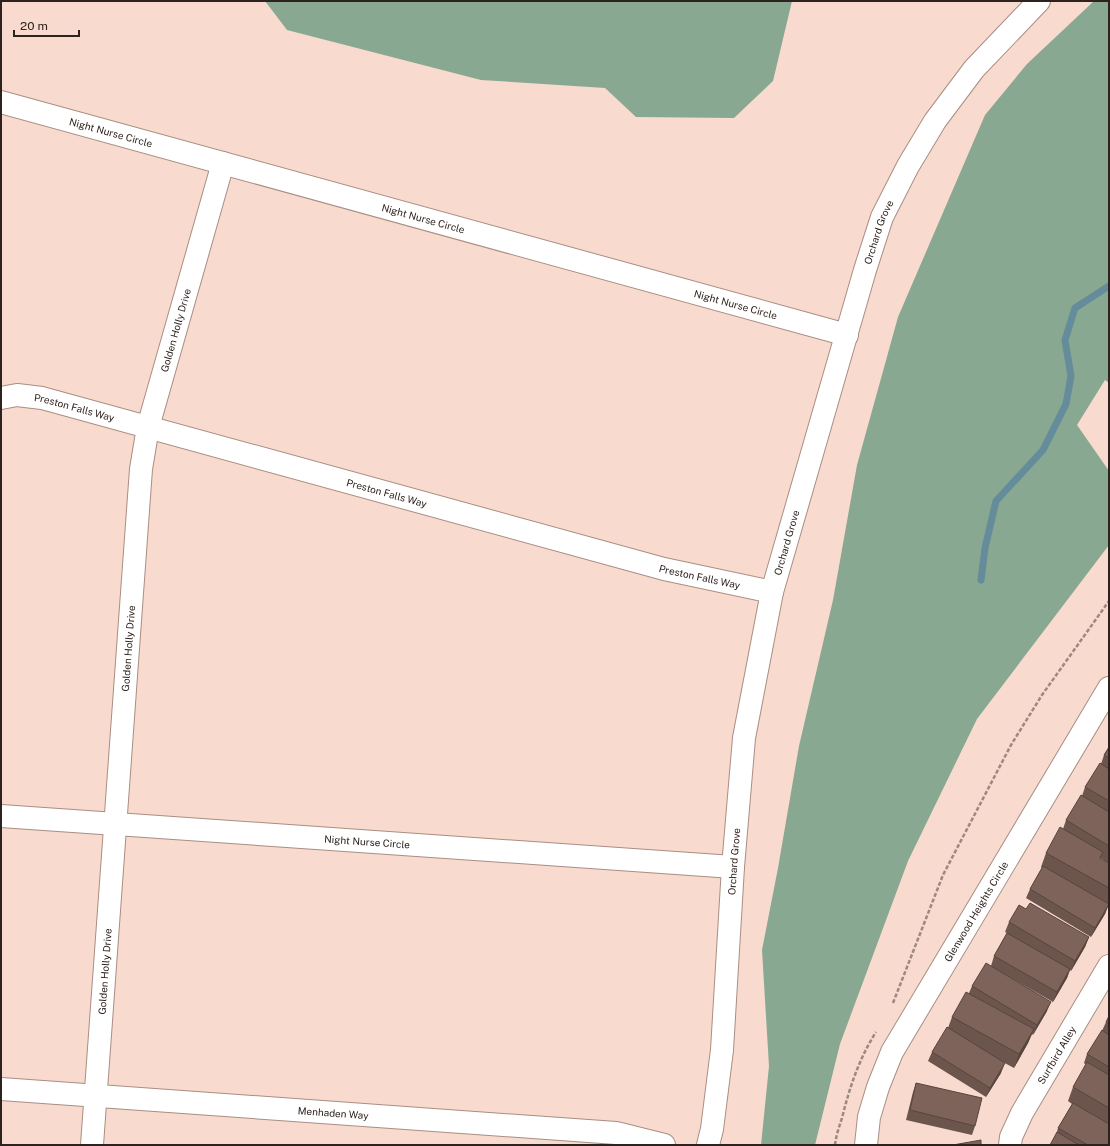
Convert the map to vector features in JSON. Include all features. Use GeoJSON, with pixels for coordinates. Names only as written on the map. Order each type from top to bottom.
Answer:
{"type":"FeatureCollection","features":[{"type":"Feature","properties":{"kind":"street","name":"Orchard Grove"},"geometry":{"type":"LineString","coordinates":[[708,1145],[712,1129],[722,1050],[733,866],[744,738],[772,592],[846,335],[882,217],[908,166],[935,121],[974,69],[1039,1]]}},
{"type":"Feature","properties":{"kind":"street","name":"Night Nurse Circle"},"geometry":{"type":"LineString","coordinates":[[1,102],[846,335]]}},
{"type":"Feature","properties":{"kind":"street","name":"Golden Holly Drive"},"geometry":{"type":"LineString","coordinates":[[92,1145],[141,468],[148,427],[223,163]]}},
{"type":"Feature","properties":{"kind":"street","name":"Preston Falls Way"},"geometry":{"type":"LineString","coordinates":[[1,398],[17,395],[42,398],[664,569],[772,592]]}},
{"type":"Feature","properties":{"kind":"street","name":"Glenwood Heights Circle"},"geometry":{"type":"LineString","coordinates":[[866,1145],[869,1117],[878,1087],[892,1052],[1109,688]]}},
{"type":"Feature","properties":{"kind":"street","name":"Night Nurse Circle"},"geometry":{"type":"LineString","coordinates":[[1,816],[733,866]]}},
{"type":"Feature","properties":{"kind":"street","name":"Surfbird Alley"},"geometry":{"type":"LineString","coordinates":[[1010,1145],[1011,1137],[1022,1113],[1109,966]]}},
{"type":"Feature","properties":{"kind":"street","name":"Menhaden Way"},"geometry":{"type":"LineString","coordinates":[[1,1089],[616,1133],[664,1145]]}},
{"type":"Feature","properties":{"kind":"path"},"geometry":{"type":"LineString","coordinates":[[892,1006],[943,875],[1011,745],[1042,695],[1109,601]]}},
{"type":"Feature","properties":{"kind":"path"},"geometry":{"type":"LineString","coordinates":[[836,1145],[850,1086],[864,1051],[876,1031]]}},
{"type":"Feature","properties":{"kind":"green space"},"geometry":{"type":"Polygon","coordinates":[[[265,1],[792,1],[773,81],[734,118],[636,117],[605,88],[481,80],[287,30],[265,1]]]}},
{"type":"Feature","properties":{"kind":"green space"},"geometry":{"type":"Polygon","coordinates":[[[1094,1],[1109,1],[1109,383],[1105,380],[1077,425],[1109,471],[1109,545],[977,719],[908,861],[840,1044],[815,1145],[761,1145],[769,1066],[762,950],[799,746],[833,600],[857,465],[898,317],[985,115],[1027,64],[1094,1]]]}},
{"type":"Feature","properties":{"kind":"building"},"geometry":{"type":"Polygon","coordinates":[[[1109,747],[1109,758],[1104,755],[1109,747]]]}},
{"type":"Feature","properties":{"kind":"building"},"geometry":{"type":"Polygon","coordinates":[[[1100,763],[1109,769],[1109,801],[1085,787],[1100,763]]]}},
{"type":"Feature","properties":{"kind":"building"},"geometry":{"type":"Polygon","coordinates":[[[1081,795],[1109,812],[1109,846],[1066,820],[1081,795]]]}},
{"type":"Feature","properties":{"kind":"building"},"geometry":{"type":"Polygon","coordinates":[[[1060,827],[1103,852],[1100,858],[1109,863],[1109,888],[1046,853],[1060,827]]]}},
{"type":"Feature","properties":{"kind":"building"},"geometry":{"type":"Polygon","coordinates":[[[1043,866],[1109,904],[1095,928],[1030,889],[1043,866]]]}},
{"type":"Feature","properties":{"kind":"building"},"geometry":{"type":"Polygon","coordinates":[[[1030,903],[1089,937],[1075,961],[1009,922],[1019,905],[1026,909],[1030,903]]]}},
{"type":"Feature","properties":{"kind":"building"},"geometry":{"type":"Polygon","coordinates":[[[1007,933],[1070,969],[1057,992],[994,956],[1007,933]]]}},
{"type":"Feature","properties":{"kind":"building"},"geometry":{"type":"Polygon","coordinates":[[[986,963],[1051,1002],[1037,1025],[972,986],[986,963]]]}},
{"type":"Feature","properties":{"kind":"building"},"geometry":{"type":"Polygon","coordinates":[[[966,992],[1034,1029],[1019,1054],[952,1017],[966,992]]]}},
{"type":"Feature","properties":{"kind":"building"},"geometry":{"type":"Polygon","coordinates":[[[1109,1016],[1109,1024],[1106,1022],[1109,1016]]]}},
{"type":"Feature","properties":{"kind":"building"},"geometry":{"type":"Polygon","coordinates":[[[947,1027],[1005,1063],[990,1088],[932,1052],[947,1027]]]}},
{"type":"Feature","properties":{"kind":"building"},"geometry":{"type":"Polygon","coordinates":[[[1102,1030],[1109,1035],[1109,1067],[1087,1054],[1102,1030]]]}},
{"type":"Feature","properties":{"kind":"building"},"geometry":{"type":"Polygon","coordinates":[[[1087,1062],[1109,1075],[1109,1108],[1073,1087],[1087,1062]]]}},
{"type":"Feature","properties":{"kind":"building"},"geometry":{"type":"Polygon","coordinates":[[[916,1083],[982,1098],[975,1126],[910,1110],[916,1083]]]}},
{"type":"Feature","properties":{"kind":"building"},"geometry":{"type":"Polygon","coordinates":[[[1073,1103],[1109,1124],[1109,1145],[1088,1145],[1058,1128],[1073,1103]]]}},
{"type":"Feature","properties":{"kind":"building"},"geometry":{"type":"Polygon","coordinates":[[[1057,1132],[1079,1145],[1050,1145],[1057,1132]]]}},
{"type":"Feature","properties":{"kind":"building"},"geometry":{"type":"Polygon","coordinates":[[[981,1140],[981,1145],[953,1145],[981,1140]]]}},
{"type":"Feature","properties":{"kind":"waterway"},"geometry":{"type":"LineString","coordinates":[[981,580],[985,548],[996,501],[1043,450],[1066,404],[1071,376],[1065,340],[1075,308],[1109,286]]}}]}
